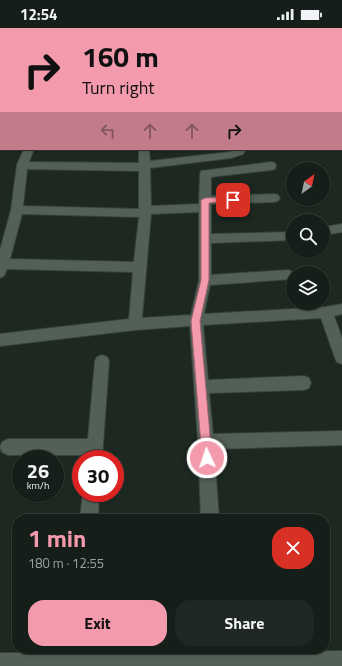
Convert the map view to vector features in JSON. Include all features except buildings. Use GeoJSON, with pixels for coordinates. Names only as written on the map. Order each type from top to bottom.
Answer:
{"type":"FeatureCollection","features":[{"type":"Feature","properties":{"kind":"street"},"geometry":{"type":"LineString","coordinates":[[29,150],[22,165],[17,210],[2,269],[140,267]]}},
{"type":"Feature","properties":{"kind":"street"},"geometry":{"type":"LineString","coordinates":[[135,324],[145,211],[144,150]]}},
{"type":"Feature","properties":{"kind":"street"},"geometry":{"type":"LineString","coordinates":[[22,165],[144,166],[203,154],[230,155],[239,152],[240,150]]}},
{"type":"Feature","properties":{"kind":"street"},"geometry":{"type":"LineString","coordinates":[[210,514],[206,442],[196,321],[205,280],[205,174],[272,166]]}},
{"type":"Feature","properties":{"kind":"street"},"geometry":{"type":"LineString","coordinates":[[17,210],[145,211],[274,198]]}},
{"type":"Feature","properties":{"kind":"street"},"geometry":{"type":"LineString","coordinates":[[330,230],[342,228]]}},
{"type":"Feature","properties":{"kind":"street"},"geometry":{"type":"LineString","coordinates":[[205,239],[286,236]]}},
{"type":"Feature","properties":{"kind":"street"},"geometry":{"type":"LineString","coordinates":[[205,280],[286,275]]}},
{"type":"Feature","properties":{"kind":"street"},"geometry":{"type":"LineString","coordinates":[[0,340],[135,324],[326,312],[342,309]]}},
{"type":"Feature","properties":{"kind":"street"},"geometry":{"type":"LineString","coordinates":[[326,312],[342,357]]}},
{"type":"Feature","properties":{"kind":"street"},"geometry":{"type":"LineString","coordinates":[[94,450],[102,361]]}},
{"type":"Feature","properties":{"kind":"street"},"geometry":{"type":"LineString","coordinates":[[202,387],[304,383]]}},
{"type":"Feature","properties":{"kind":"street"},"geometry":{"type":"LineString","coordinates":[[206,442],[342,438]]}},
{"type":"Feature","properties":{"kind":"street"},"geometry":{"type":"LineString","coordinates":[[8,447],[72,451]]}},
{"type":"Feature","properties":{"kind":"street"},"geometry":{"type":"LineString","coordinates":[[89,514],[90,502]]}},
{"type":"Feature","properties":{"kind":"street"},"geometry":{"type":"LineString","coordinates":[[0,663],[78,656],[217,655],[342,661]]}},
{"type":"Feature","properties":{"kind":"route"},"geometry":{"type":"LineString","coordinates":[[207,458],[196,321],[205,280],[205,200],[233,200]]}}]}
